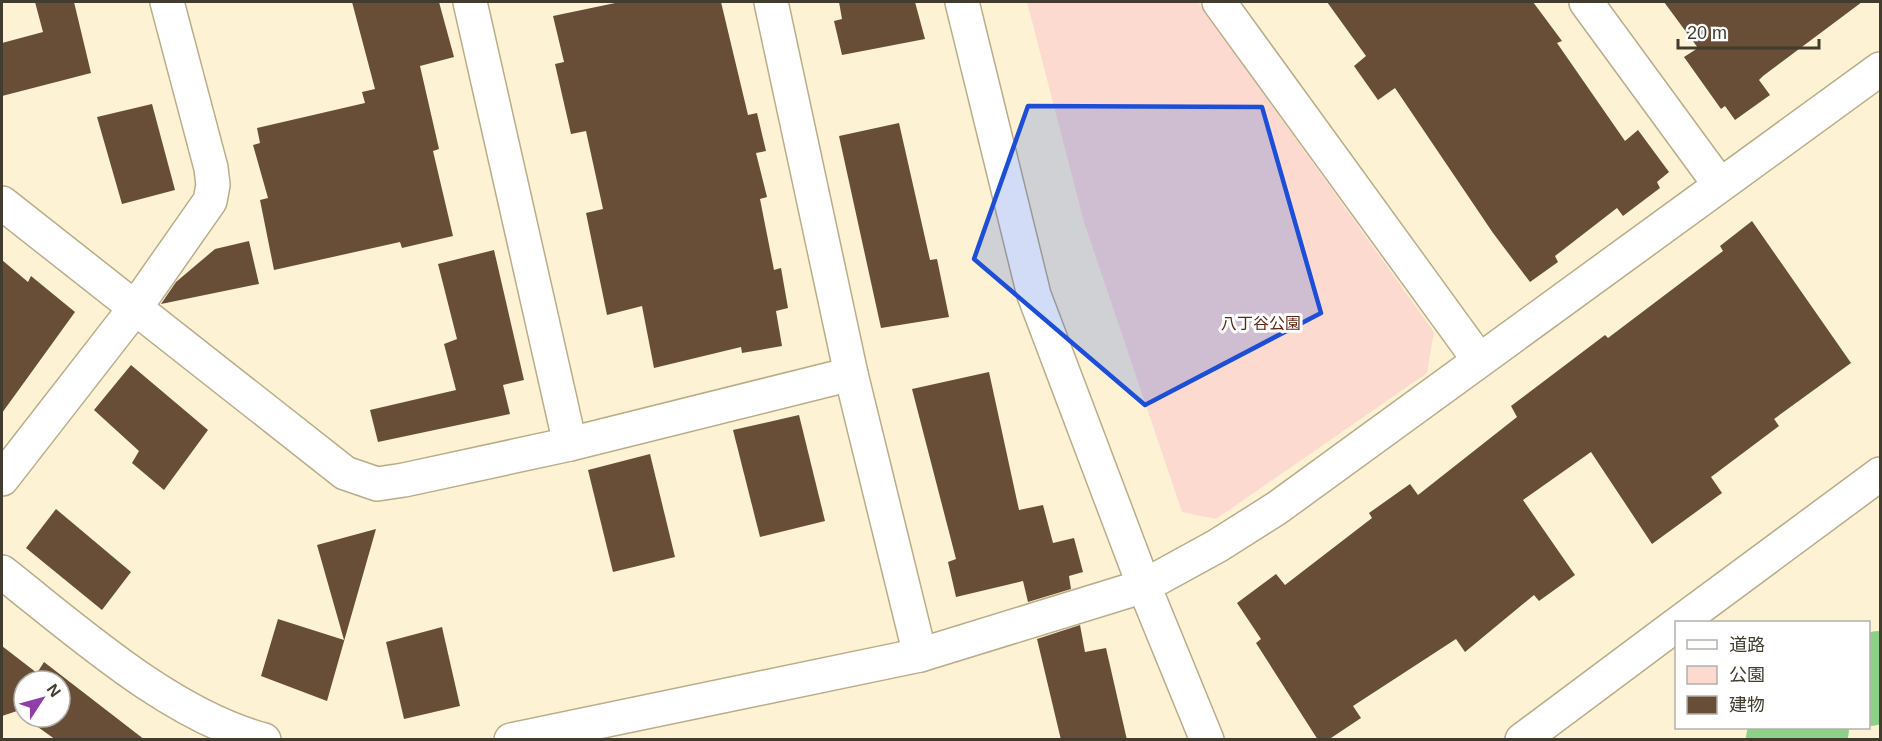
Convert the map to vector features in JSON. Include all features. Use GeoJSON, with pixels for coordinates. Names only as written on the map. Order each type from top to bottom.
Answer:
{"type":"FeatureCollection","features":[{"type":"Feature","properties":{"kind":"street"},"geometry":{"type":"LineString","coordinates":[[2,479],[135,308],[210,201],[213,185],[167,2]]}},
{"type":"Feature","properties":{"kind":"street"},"geometry":{"type":"LineString","coordinates":[[470,2],[570,444]]}},
{"type":"Feature","properties":{"kind":"street"},"geometry":{"type":"LineString","coordinates":[[771,2],[851,374],[920,655]]}},
{"type":"Feature","properties":{"kind":"street"},"geometry":{"type":"LineString","coordinates":[[962,2],[1034,295],[1143,586],[1207,740]]}},
{"type":"Feature","properties":{"kind":"street"},"geometry":{"type":"LineString","coordinates":[[1219,2],[1479,360]]}},
{"type":"Feature","properties":{"kind":"street"},"geometry":{"type":"LineString","coordinates":[[1586,2],[1720,185]]}},
{"type":"Feature","properties":{"kind":"street"},"geometry":{"type":"LineString","coordinates":[[511,740],[920,655],[1143,586],[1217,546],[1277,508],[1881,69]]}},
{"type":"Feature","properties":{"kind":"street"},"geometry":{"type":"LineString","coordinates":[[2,203],[345,473],[377,484],[570,444],[851,374]]}},
{"type":"Feature","properties":{"kind":"street"},"geometry":{"type":"LineString","coordinates":[[1682,621],[1881,474]]}},
{"type":"Feature","properties":{"kind":"street"},"geometry":{"type":"LineString","coordinates":[[2,572],[82,635],[174,700],[207,719],[264,740]]}},
{"type":"Feature","properties":{"kind":"street"},"geometry":{"type":"LineString","coordinates":[[1521,740],[1675,626]]}},
{"type":"Feature","properties":{"kind":"highlighted area"},"geometry":{"type":"Polygon","coordinates":[[[1028,106],[1262,107],[1321,313],[1145,405],[974,259],[1028,106]]]}},
{"type":"Feature","properties":{"kind":"green space","name":"八丁谷公園"},"geometry":{"type":"Polygon","coordinates":[[[1027,2],[1198,2],[1434,332],[1427,373],[1216,519],[1182,512],[1084,222],[1027,2]]]}},
{"type":"Feature","properties":{"kind":"building"},"geometry":{"type":"Polygon","coordinates":[[[35,2],[74,2],[91,73],[2,96],[2,43],[43,32],[35,2]]]}},
{"type":"Feature","properties":{"kind":"building"},"geometry":{"type":"Polygon","coordinates":[[[352,2],[439,2],[454,57],[420,66],[439,149],[433,151],[453,236],[402,248],[400,242],[274,270],[260,200],[268,198],[253,145],[260,143],[257,128],[365,103],[362,92],[375,89],[352,2]]]}},
{"type":"Feature","properties":{"kind":"building"},"geometry":{"type":"Polygon","coordinates":[[[620,2],[721,2],[748,115],[757,113],[766,151],[756,153],[767,197],[760,199],[774,270],[781,268],[788,308],[776,311],[782,346],[742,353],[741,347],[654,368],[642,306],[607,315],[586,213],[603,209],[586,131],[571,134],[555,64],[564,62],[553,16],[620,2]]]}},
{"type":"Feature","properties":{"kind":"building"},"geometry":{"type":"Polygon","coordinates":[[[839,2],[915,2],[925,39],[842,55],[834,21],[842,19],[839,2]]]}},
{"type":"Feature","properties":{"kind":"building"},"geometry":{"type":"Polygon","coordinates":[[[1327,2],[1533,2],[1562,41],[1557,43],[1625,141],[1638,130],[1669,172],[1657,182],[1660,188],[1623,216],[1617,208],[1555,256],[1558,262],[1530,282],[1493,233],[1395,88],[1378,100],[1354,66],[1366,56],[1327,2]]]}},
{"type":"Feature","properties":{"kind":"building"},"geometry":{"type":"Polygon","coordinates":[[[1664,2],[1862,2],[1763,76],[1759,80],[1770,95],[1735,120],[1725,106],[1721,109],[1684,57],[1698,48],[1664,2]]]}},
{"type":"Feature","properties":{"kind":"building"},"geometry":{"type":"Polygon","coordinates":[[[152,104],[175,190],[122,204],[97,117],[152,104]]]}},
{"type":"Feature","properties":{"kind":"building"},"geometry":{"type":"Polygon","coordinates":[[[899,123],[930,260],[937,259],[949,317],[881,328],[839,136],[899,123]]]}},
{"type":"Feature","properties":{"kind":"building"},"geometry":{"type":"Polygon","coordinates":[[[1752,221],[1851,363],[1774,419],[1779,426],[1711,477],[1722,493],[1652,544],[1591,452],[1523,500],[1575,575],[1539,601],[1534,595],[1465,652],[1456,639],[1353,706],[1361,718],[1328,740],[1318,740],[1256,643],[1261,639],[1237,603],[1276,574],[1285,585],[1372,518],[1369,513],[1410,484],[1418,495],[1517,417],[1511,406],[1605,335],[1608,338],[1723,251],[1720,246],[1752,221]]]}},
{"type":"Feature","properties":{"kind":"building"},"geometry":{"type":"Polygon","coordinates":[[[249,241],[259,284],[161,304],[176,282],[215,249],[249,241]]]}},
{"type":"Feature","properties":{"kind":"building"},"geometry":{"type":"Polygon","coordinates":[[[494,250],[524,380],[503,385],[510,414],[378,442],[370,410],[456,390],[444,344],[457,339],[438,264],[494,250]]]}},
{"type":"Feature","properties":{"kind":"building"},"geometry":{"type":"Polygon","coordinates":[[[2,260],[28,282],[31,276],[75,312],[2,413],[2,260]]]}},
{"type":"Feature","properties":{"kind":"building"},"geometry":{"type":"Polygon","coordinates":[[[131,365],[208,430],[164,490],[132,463],[139,451],[94,410],[131,365]]]}},
{"type":"Feature","properties":{"kind":"building"},"geometry":{"type":"Polygon","coordinates":[[[989,372],[1019,510],[1043,505],[1053,543],[1074,538],[1083,572],[1069,576],[1071,589],[1028,602],[1023,581],[956,597],[948,562],[956,559],[912,389],[989,372]]]}},
{"type":"Feature","properties":{"kind":"building"},"geometry":{"type":"Polygon","coordinates":[[[799,415],[825,521],[760,537],[733,430],[799,415]]]}},
{"type":"Feature","properties":{"kind":"building"},"geometry":{"type":"Polygon","coordinates":[[[650,454],[675,557],[613,572],[588,470],[650,454]]]}},
{"type":"Feature","properties":{"kind":"building"},"geometry":{"type":"Polygon","coordinates":[[[56,509],[131,572],[102,610],[26,548],[56,509]]]}},
{"type":"Feature","properties":{"kind":"building"},"geometry":{"type":"Polygon","coordinates":[[[376,529],[327,701],[261,676],[278,619],[344,640],[317,545],[376,529]]]}},
{"type":"Feature","properties":{"kind":"building"},"geometry":{"type":"Polygon","coordinates":[[[1080,625],[1085,652],[1106,648],[1127,740],[1061,740],[1037,639],[1080,625]]]}},
{"type":"Feature","properties":{"kind":"building"},"geometry":{"type":"Polygon","coordinates":[[[442,627],[460,706],[404,719],[386,642],[442,627]]]}},
{"type":"Feature","properties":{"kind":"building"},"geometry":{"type":"Polygon","coordinates":[[[2,646],[32,669],[12,669],[12,713],[2,716],[2,646]]]}},
{"type":"Feature","properties":{"kind":"building"},"geometry":{"type":"Polygon","coordinates":[[[44,662],[53,669],[40,669],[44,662]]]}},
{"type":"Feature","properties":{"kind":"building"},"geometry":{"type":"Polygon","coordinates":[[[72,684],[145,740],[56,740],[41,729],[72,729],[72,684]]]}},
{"type":"Feature","properties":{"kind":"waterway"},"geometry":{"type":"LineString","coordinates":[[1870,682],[1880,674]]}},
{"type":"Feature","properties":{"kind":"waterway"},"geometry":{"type":"LineString","coordinates":[[1789,740],[1805,729]]}}]}
